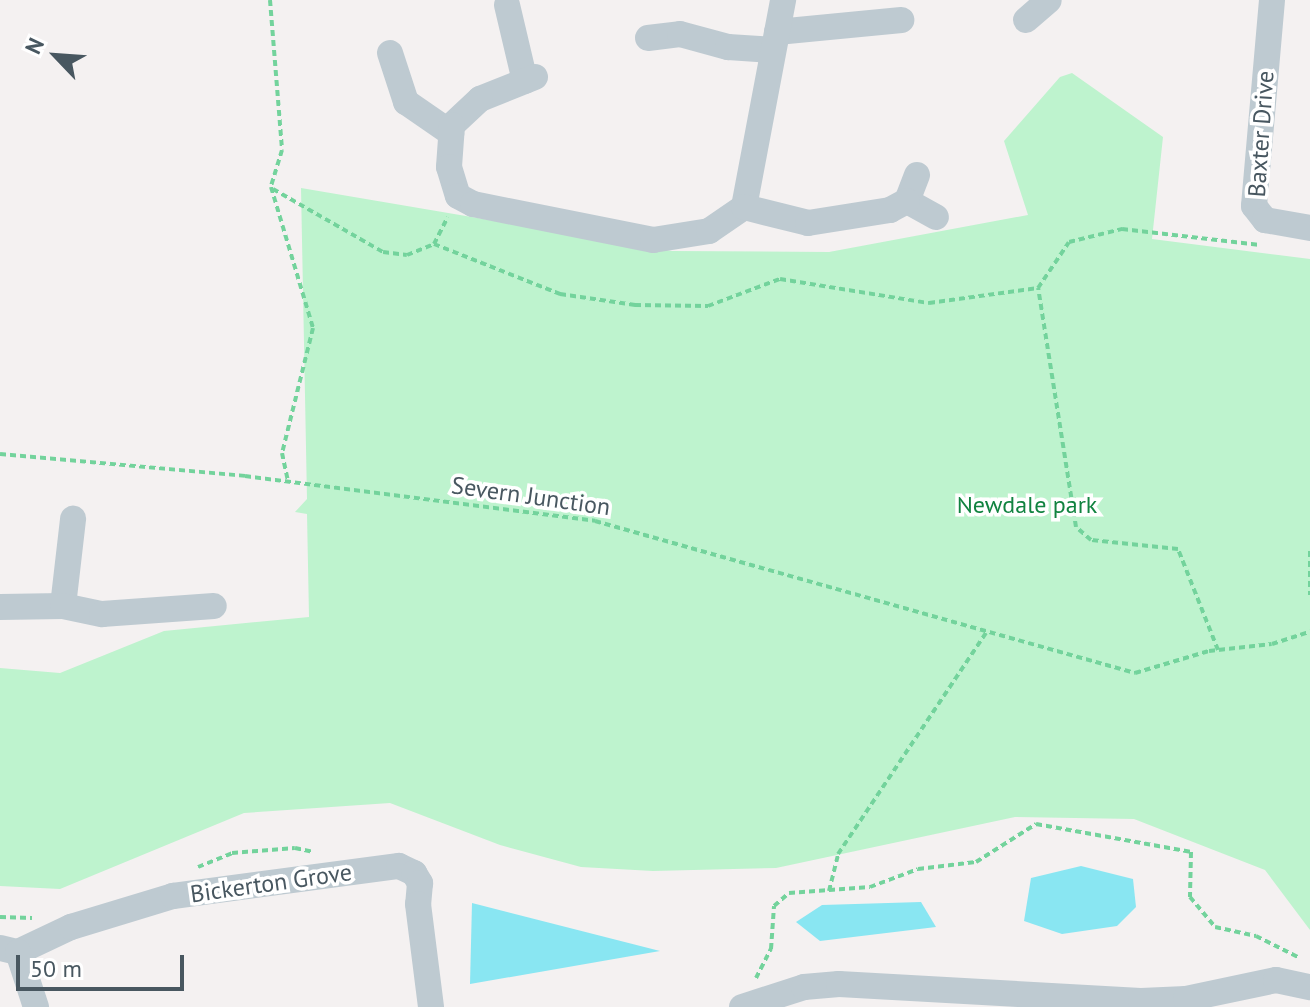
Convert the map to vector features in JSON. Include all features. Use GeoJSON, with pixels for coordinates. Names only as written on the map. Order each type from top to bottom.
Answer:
{"type":"FeatureCollection","features":[{"type":"Feature","properties":{"kind":"street"},"geometry":{"type":"LineString","coordinates":[[507,5],[530,79],[480,99],[452,125],[449,167],[458,196],[473,204],[653,240],[709,231],[744,207],[783,0]]}},
{"type":"Feature","properties":{"kind":"street"},"geometry":{"type":"LineString","coordinates":[[1026,20],[1049,0]]}},
{"type":"Feature","properties":{"kind":"street","name":"Baxter Drive"},"geometry":{"type":"LineString","coordinates":[[1272,0],[1254,206],[1265,220],[1310,228]]}},
{"type":"Feature","properties":{"kind":"street"},"geometry":{"type":"LineString","coordinates":[[648,38],[680,34],[728,47],[775,41],[866,12],[901,20]]}},
{"type":"Feature","properties":{"kind":"street"},"geometry":{"type":"LineString","coordinates":[[390,53],[406,102],[451,133]]}},
{"type":"Feature","properties":{"kind":"street"},"geometry":{"type":"LineString","coordinates":[[744,207],[808,223],[890,210],[907,201],[917,175]]}},
{"type":"Feature","properties":{"kind":"street"},"geometry":{"type":"LineString","coordinates":[[907,201],[936,217]]}},
{"type":"Feature","properties":{"kind":"street"},"geometry":{"type":"LineString","coordinates":[[63,606],[73,519]]}},
{"type":"Feature","properties":{"kind":"street"},"geometry":{"type":"LineString","coordinates":[[0,607],[63,606],[102,614],[214,606]]}},
{"type":"Feature","properties":{"kind":"street","name":"Bickerton Grove"},"geometry":{"type":"LineString","coordinates":[[9,950],[71,927],[173,896],[399,866],[414,873],[420,883],[418,904],[431,1007]]}},
{"type":"Feature","properties":{"kind":"street"},"geometry":{"type":"LineString","coordinates":[[9,950],[36,1007]]}},
{"type":"Feature","properties":{"kind":"street"},"geometry":{"type":"LineString","coordinates":[[751,1004],[804,987],[898,997],[1141,1004],[1186,999],[1276,980],[1310,987]]}},
{"type":"Feature","properties":{"kind":"path"},"geometry":{"type":"LineString","coordinates":[[270,0],[282,150],[271,187],[313,328],[282,453],[288,482]]}},
{"type":"Feature","properties":{"kind":"path"},"geometry":{"type":"LineString","coordinates":[[271,187],[383,252],[407,255],[434,244],[458,196]]}},
{"type":"Feature","properties":{"kind":"path"},"geometry":{"type":"LineString","coordinates":[[1263,245],[1122,229],[1069,242],[1038,288],[1076,527],[1091,540],[1178,549],[1218,650],[1272,644],[1310,632]]}},
{"type":"Feature","properties":{"kind":"path"},"geometry":{"type":"LineString","coordinates":[[434,244],[560,294],[635,305],[708,306],[780,279],[929,303],[1038,288]]}},
{"type":"Feature","properties":{"kind":"path","name":"Severn Junction"},"geometry":{"type":"LineString","coordinates":[[0,454],[288,482],[595,521],[1135,673],[1218,650]]}},
{"type":"Feature","properties":{"kind":"path"},"geometry":{"type":"LineString","coordinates":[[1310,551],[1310,595]]}},
{"type":"Feature","properties":{"kind":"path"},"geometry":{"type":"LineString","coordinates":[[829,891],[838,854],[986,633]]}},
{"type":"Feature","properties":{"kind":"path"},"geometry":{"type":"LineString","coordinates":[[751,1004],[756,977],[771,949],[774,906],[789,893],[870,887],[918,869],[976,862],[1036,824],[1191,852],[1190,897],[1215,927],[1256,936],[1310,962]]}},
{"type":"Feature","properties":{"kind":"green space","name":"Newdale park"},"geometry":{"type":"Polygon","coordinates":[[[1072,73],[1163,137],[1152,239],[1310,259],[1310,930],[1265,870],[1134,819],[1015,817],[776,868],[653,871],[581,867],[500,845],[390,803],[244,813],[60,889],[0,886],[0,668],[60,673],[164,631],[309,617],[307,514],[295,512],[307,499],[301,188],[672,251],[829,252],[1028,215],[1004,141],[1060,77],[1072,73]]]}},
{"type":"Feature","properties":{"kind":"water"},"geometry":{"type":"Polygon","coordinates":[[[1081,866],[1133,879],[1136,907],[1117,926],[1062,934],[1024,921],[1031,878],[1081,866]]]}},
{"type":"Feature","properties":{"kind":"water"},"geometry":{"type":"Polygon","coordinates":[[[921,902],[936,927],[820,941],[796,922],[822,905],[921,902]]]}},
{"type":"Feature","properties":{"kind":"water"},"geometry":{"type":"Polygon","coordinates":[[[472,903],[660,951],[470,984],[472,903]]]}}]}
